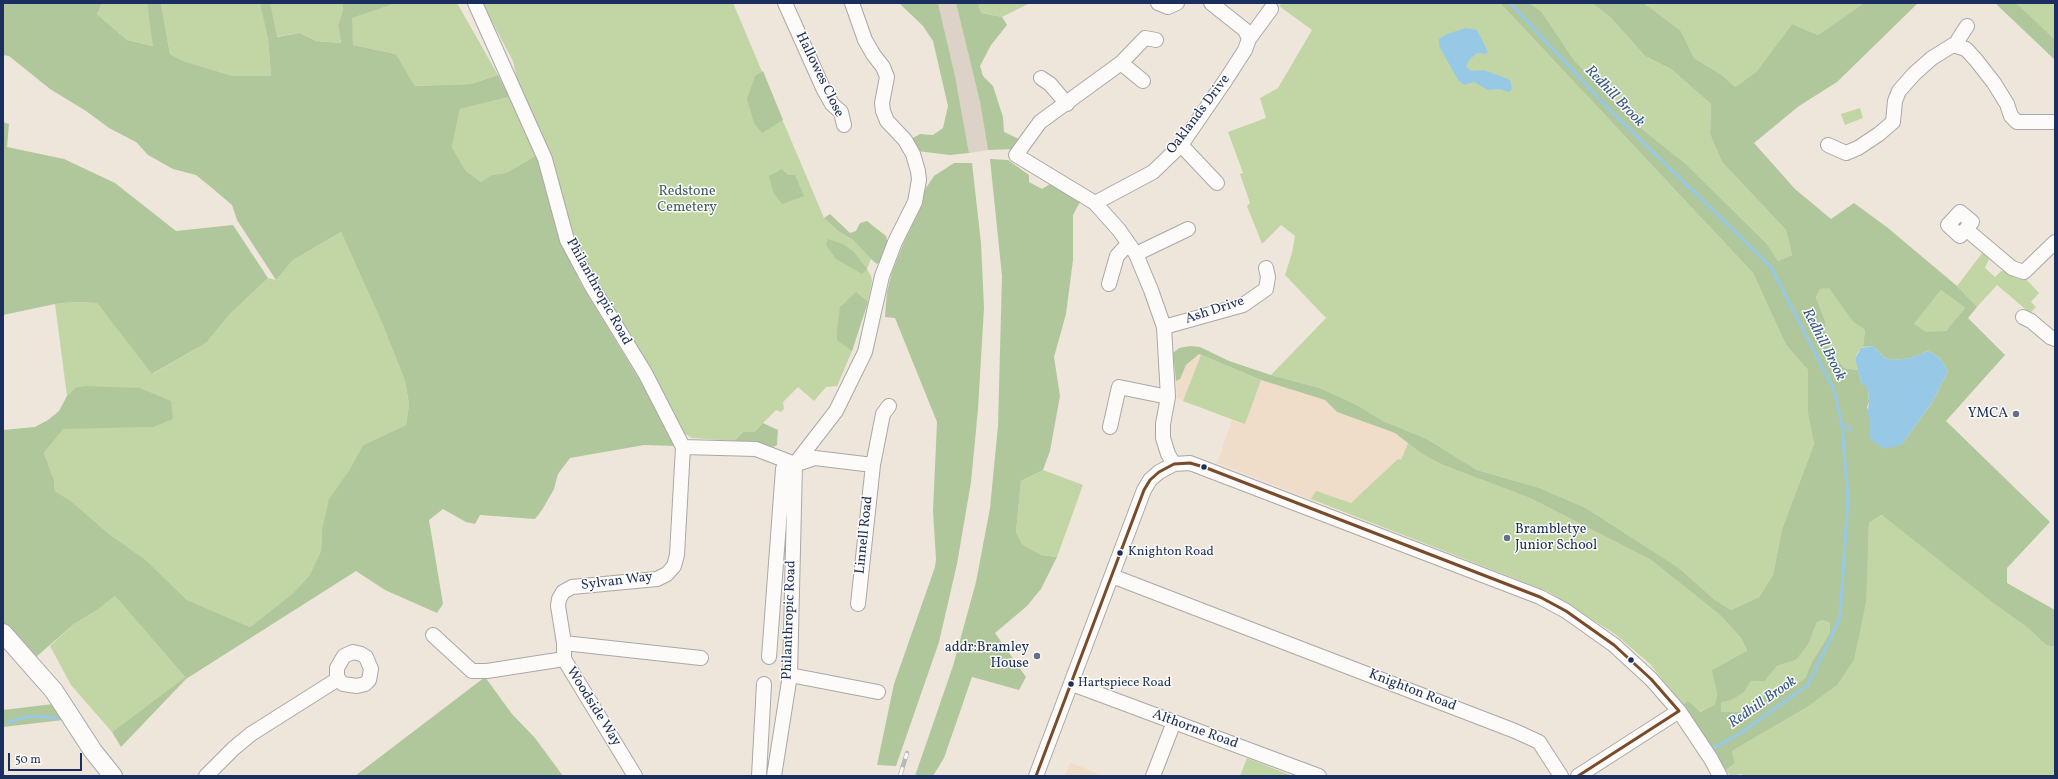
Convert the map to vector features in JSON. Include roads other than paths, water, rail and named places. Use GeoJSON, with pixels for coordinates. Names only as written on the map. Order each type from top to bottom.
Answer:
{"type":"FeatureCollection","features":[{"type":"Feature","properties":{"kind":"main road"},"geometry":{"type":"LineString","coordinates":[[3,633],[54,691],[93,752],[113,776]]}},
{"type":"Feature","properties":{"kind":"street","name":"Philanthropic Road"},"geometry":{"type":"LineString","coordinates":[[474,3],[545,159],[567,240],[591,284],[644,373],[683,447]]}},
{"type":"Feature","properties":{"kind":"street","name":"Hallowes Close"},"geometry":{"type":"LineString","coordinates":[[785,3],[819,81],[832,104],[840,112],[844,125]]}},
{"type":"Feature","properties":{"kind":"street"},"geometry":{"type":"LineString","coordinates":[[795,464],[836,411],[865,352],[882,276],[895,242],[915,202],[919,180],[913,154],[905,140],[887,121],[882,103],[886,77],[883,67],[873,54],[866,40],[852,3]]}},
{"type":"Feature","properties":{"kind":"street"},"geometry":{"type":"LineString","coordinates":[[1158,3],[1168,7],[1177,3]]}},
{"type":"Feature","properties":{"kind":"street"},"geometry":{"type":"LineString","coordinates":[[1212,3],[1245,30],[1249,39]]}},
{"type":"Feature","properties":{"kind":"street","name":"Oaklands Drive"},"geometry":{"type":"LineString","coordinates":[[1095,203],[1153,172],[1180,145],[1225,81],[1249,39],[1271,9]]}},
{"type":"Feature","properties":{"kind":"street"},"geometry":{"type":"LineString","coordinates":[[1960,46],[1958,40],[1967,26]]}},
{"type":"Feature","properties":{"kind":"street"},"geometry":{"type":"LineString","coordinates":[[1156,40],[1145,38],[1121,63],[1067,104],[1040,122],[1016,155],[1095,203],[1132,249],[1152,290],[1164,327],[1168,397],[1163,424],[1163,438],[1168,454],[1174,464]]}},
{"type":"Feature","properties":{"kind":"street"},"geometry":{"type":"LineString","coordinates":[[1828,145],[1846,153],[1858,148],[1879,134],[1894,122],[1895,101],[1899,91],[1914,74],[1946,48],[1953,45],[1966,49],[1994,83],[2007,104],[2011,116],[2017,122],[2055,122]]}},
{"type":"Feature","properties":{"kind":"street"},"geometry":{"type":"LineString","coordinates":[[1121,63],[1143,80]]}},
{"type":"Feature","properties":{"kind":"street"},"geometry":{"type":"LineString","coordinates":[[1041,78],[1050,84],[1067,104]]}},
{"type":"Feature","properties":{"kind":"street"},"geometry":{"type":"LineString","coordinates":[[1180,145],[1217,183]]}},
{"type":"Feature","properties":{"kind":"street"},"geometry":{"type":"LineString","coordinates":[[1109,284],[1117,256],[1132,249],[1188,229]]}},
{"type":"Feature","properties":{"kind":"street"},"geometry":{"type":"LineString","coordinates":[[1967,230],[2012,268],[2024,272],[2055,242]]}},
{"type":"Feature","properties":{"kind":"street","name":"Ash Drive"},"geometry":{"type":"LineString","coordinates":[[1164,327],[1243,305],[1266,289],[1268,277],[1266,268]]}},
{"type":"Feature","properties":{"kind":"street"},"geometry":{"type":"LineString","coordinates":[[2023,317],[2031,321],[2050,337],[2055,339]]}},
{"type":"Feature","properties":{"kind":"street"},"geometry":{"type":"LineString","coordinates":[[1110,426],[1120,387],[1168,397]]}},
{"type":"Feature","properties":{"kind":"street","name":"Linnell Road"},"geometry":{"type":"LineString","coordinates":[[858,604],[873,465],[883,414],[889,406]]}},
{"type":"Feature","properties":{"kind":"street"},"geometry":{"type":"LineString","coordinates":[[683,447],[756,449],[795,464]]}},
{"type":"Feature","properties":{"kind":"street","name":"Sylvan Way"},"geometry":{"type":"LineString","coordinates":[[564,660],[564,643],[558,599],[567,589],[650,580],[667,574],[674,566],[677,555],[683,447]]}},
{"type":"Feature","properties":{"kind":"street"},"geometry":{"type":"LineString","coordinates":[[769,657],[783,469],[815,458],[873,465]]}},
{"type":"Feature","properties":{"kind":"street"},"geometry":{"type":"LineString","coordinates":[[1036,776],[1144,490],[1150,480],[1159,472],[1174,464],[1190,463],[1204,467],[1540,596],[1566,611],[1614,645],[1651,679],[1679,711],[1711,759],[1720,776]]}},
{"type":"Feature","properties":{"kind":"street","name":"Philanthropic Road"},"geometry":{"type":"LineString","coordinates":[[775,776],[790,675],[795,464]]}},
{"type":"Feature","properties":{"kind":"street","name":"Knighton Road"},"geometry":{"type":"LineString","coordinates":[[1112,576],[1515,731],[1538,742],[1561,776]]}},
{"type":"Feature","properties":{"kind":"street","name":"Woodside Way"},"geometry":{"type":"LineString","coordinates":[[433,635],[472,671],[487,672],[564,660],[635,776]]}},
{"type":"Feature","properties":{"kind":"street"},"geometry":{"type":"LineString","coordinates":[[564,643],[701,658]]}},
{"type":"Feature","properties":{"kind":"street"},"geometry":{"type":"LineString","coordinates":[[790,675],[878,692]]}},
{"type":"Feature","properties":{"kind":"street"},"geometry":{"type":"LineString","coordinates":[[206,776],[234,748],[251,734],[338,679]]}},
{"type":"Feature","properties":{"kind":"street"},"geometry":{"type":"LineString","coordinates":[[759,776],[764,684]]}},
{"type":"Feature","properties":{"kind":"street","name":"Althorne Road"},"geometry":{"type":"LineString","coordinates":[[1072,684],[1319,776]]}},
{"type":"Feature","properties":{"kind":"street"},"geometry":{"type":"LineString","coordinates":[[1578,776],[1679,711]]}},
{"type":"Feature","properties":{"kind":"street"},"geometry":{"type":"LineString","coordinates":[[1152,776],[1174,722]]}},
{"type":"Feature","properties":{"kind":"water"},"geometry":{"type":"Polygon","coordinates":[[[1466,28],[1477,30],[1488,52],[1486,54],[1477,53],[1470,59],[1466,66],[1471,71],[1484,70],[1510,80],[1512,88],[1509,92],[1499,89],[1488,90],[1474,82],[1464,85],[1458,80],[1439,46],[1439,39],[1447,34],[1466,28]]]}},
{"type":"Feature","properties":{"kind":"water"},"geometry":{"type":"Polygon","coordinates":[[[1873,346],[1885,358],[1892,360],[1911,358],[1928,351],[1940,358],[1948,371],[1932,403],[1901,445],[1884,449],[1869,438],[1869,422],[1871,420],[1867,416],[1869,402],[1868,389],[1861,382],[1855,359],[1861,348],[1873,346]]]}},
{"type":"Feature","properties":{"kind":"waterway","name":"Redhill Brook"},"geometry":{"type":"LineString","coordinates":[[1510,3],[1608,108],[1771,267],[1834,390],[1842,425],[1848,498],[1840,618],[1808,685],[1739,734],[1712,749]]}},
{"type":"Feature","properties":{"kind":"waterway"},"geometry":{"type":"LineString","coordinates":[[1842,425],[1851,430]]}},
{"type":"Feature","properties":{"kind":"waterway"},"geometry":{"type":"LineString","coordinates":[[8,722],[30,716],[57,718]]}},
{"type":"Feature","properties":{"kind":"railway"},"geometry":{"type":"LineString","coordinates":[[900,776],[907,753]]}},
{"type":"Feature","properties":{"kind":"place","name":"YMCA"},"geometry":{"type":"Point","coordinates":[2016,414]}},
{"type":"Feature","properties":{"kind":"place","name":"Brambletye Junior School"},"geometry":{"type":"Point","coordinates":[1507,538]}},
{"type":"Feature","properties":{"kind":"place","name":"Knighton Road"},"geometry":{"type":"Point","coordinates":[1120,553]}},
{"type":"Feature","properties":{"kind":"place","name":"addr:Bramley House"},"geometry":{"type":"Point","coordinates":[1037,656]}},
{"type":"Feature","properties":{"kind":"place","name":"Hartspiece Road"},"geometry":{"type":"Point","coordinates":[1071,684]}},
{"type":"Feature","properties":{"kind":"park label","name":"Redstone Cemetery"},"geometry":{"type":"Point","coordinates":[687,200]}}]}
